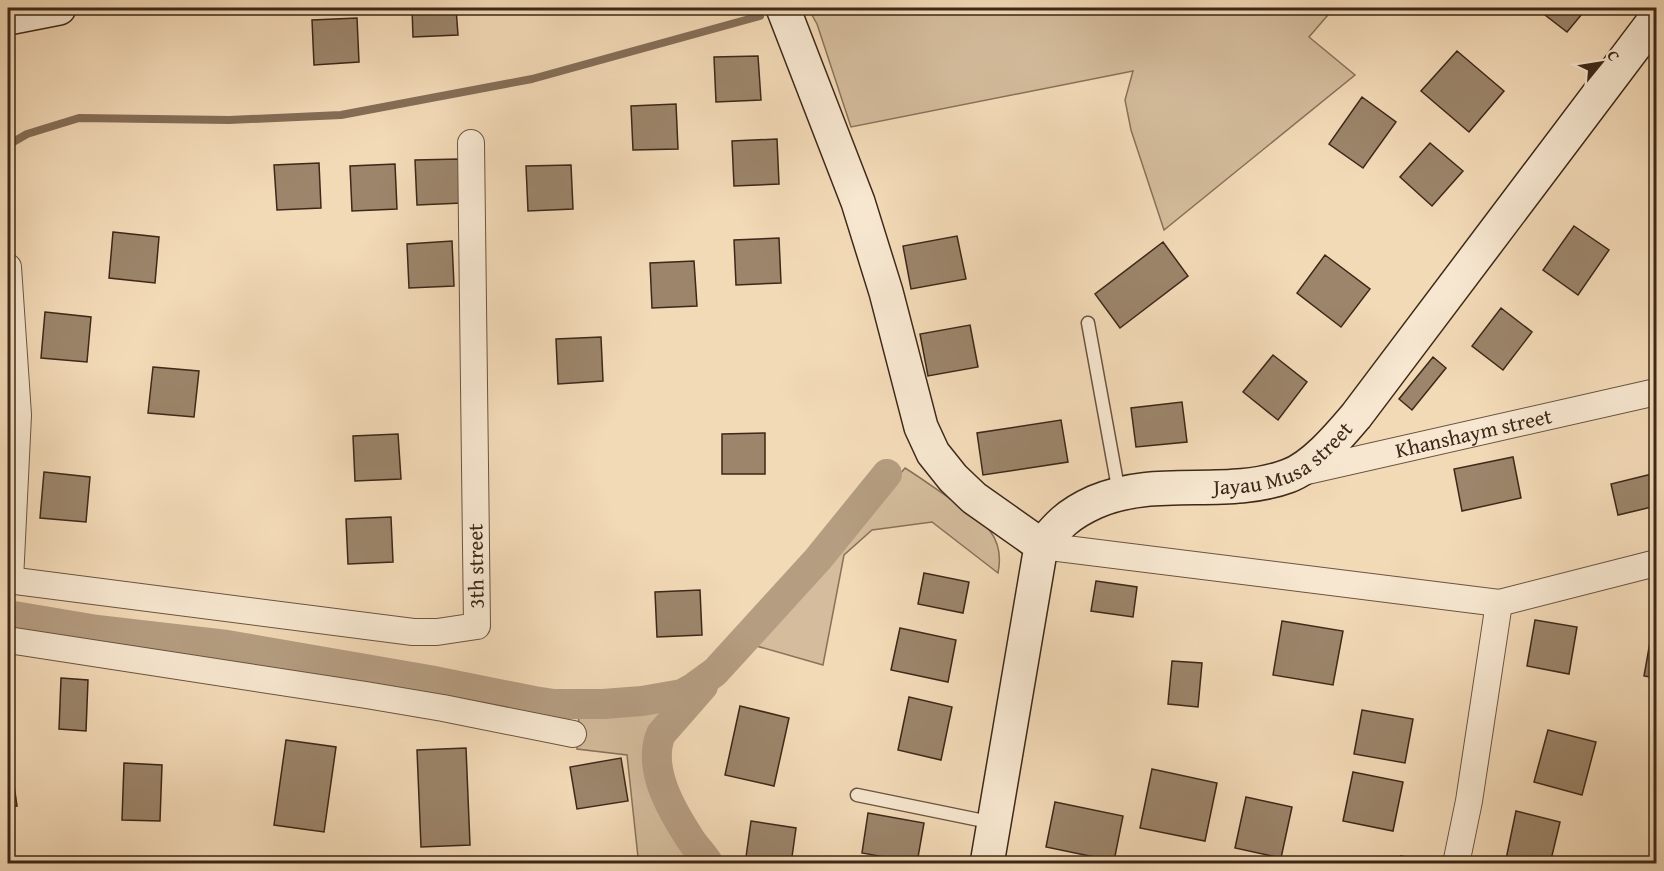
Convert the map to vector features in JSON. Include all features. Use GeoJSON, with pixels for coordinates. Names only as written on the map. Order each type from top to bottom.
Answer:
{"type":"FeatureCollection","features":[{"type":"Feature","properties":{"kind":"street"},"geometry":{"type":"LineString","coordinates":[[8,18],[59,8]]}},
{"type":"Feature","properties":{"kind":"street"},"geometry":{"type":"LineString","coordinates":[[783,8],[858,202],[886,292],[921,427],[933,453],[953,478],[974,498],[1042,546],[1499,603],[1656,563]]}},
{"type":"Feature","properties":{"kind":"street","name":"Jayau Musa street"},"geometry":{"type":"LineString","coordinates":[[987,864],[1039,558],[1042,546],[1054,530],[1068,517],[1104,498],[1155,488],[1253,485],[1273,481],[1292,475],[1321,454],[1356,416],[1652,18]]}},
{"type":"Feature","properties":{"kind":"street","name":"3th street"},"geometry":{"type":"LineString","coordinates":[[8,267],[18,415],[9,580],[413,632],[437,632],[477,626],[471,143]]}},
{"type":"Feature","properties":{"kind":"street","name":"Khanshaym street"},"geometry":{"type":"LineString","coordinates":[[1292,475],[1656,392]]}},
{"type":"Feature","properties":{"kind":"street"},"geometry":{"type":"LineString","coordinates":[[1456,864],[1469,801],[1499,603]]}},
{"type":"Feature","properties":{"kind":"street"},"geometry":{"type":"LineString","coordinates":[[8,640],[410,703],[573,734]]}},
{"type":"Feature","properties":{"kind":"lane"},"geometry":{"type":"LineString","coordinates":[[1088,323],[1119,494]]}},
{"type":"Feature","properties":{"kind":"lane"},"geometry":{"type":"LineString","coordinates":[[857,795],[994,824]]}},
{"type":"Feature","properties":{"kind":"shaded area"},"geometry":{"type":"Polygon","coordinates":[[[808,8],[1334,8],[1309,37],[1355,75],[1164,230],[1131,130],[1125,100],[1133,71],[851,127],[817,24],[808,8]]]}},
{"type":"Feature","properties":{"kind":"shaded area"},"geometry":{"type":"Polygon","coordinates":[[[905,468],[981,521],[994,538],[998,548],[998,573],[932,522],[872,530],[844,555],[823,665],[753,645],[828,561],[905,468]]]}},
{"type":"Feature","properties":{"kind":"shaded area"},"geometry":{"type":"Polygon","coordinates":[[[650,707],[672,711],[654,732],[651,752],[653,769],[665,804],[702,861],[638,857],[627,755],[577,749],[579,714],[650,707]]]}},
{"type":"Feature","properties":{"kind":"building"},"geometry":{"type":"Polygon","coordinates":[[[412,8],[456,8],[458,35],[413,37],[412,8]]]}},
{"type":"Feature","properties":{"kind":"building"},"geometry":{"type":"Polygon","coordinates":[[[1536,8],[1587,8],[1567,32],[1536,8]]]}},
{"type":"Feature","properties":{"kind":"building"},"geometry":{"type":"Polygon","coordinates":[[[357,18],[359,62],[314,65],[312,20],[357,18]]]}},
{"type":"Feature","properties":{"kind":"building"},"geometry":{"type":"Polygon","coordinates":[[[1457,51],[1504,91],[1469,132],[1421,91],[1457,51]]]}},
{"type":"Feature","properties":{"kind":"building"},"geometry":{"type":"Polygon","coordinates":[[[758,56],[761,100],[716,102],[714,57],[758,56]]]}},
{"type":"Feature","properties":{"kind":"building"},"geometry":{"type":"Polygon","coordinates":[[[1362,97],[1396,122],[1363,168],[1329,144],[1362,97]]]}},
{"type":"Feature","properties":{"kind":"building"},"geometry":{"type":"Polygon","coordinates":[[[676,104],[678,149],[633,150],[631,106],[676,104]]]}},
{"type":"Feature","properties":{"kind":"building"},"geometry":{"type":"Polygon","coordinates":[[[777,139],[779,184],[734,186],[732,141],[777,139]]]}},
{"type":"Feature","properties":{"kind":"building"},"geometry":{"type":"Polygon","coordinates":[[[1430,143],[1463,171],[1432,206],[1400,177],[1430,143]]]}},
{"type":"Feature","properties":{"kind":"building"},"geometry":{"type":"Polygon","coordinates":[[[459,159],[462,203],[417,205],[415,160],[459,159]]]}},
{"type":"Feature","properties":{"kind":"building"},"geometry":{"type":"Polygon","coordinates":[[[319,163],[321,208],[277,210],[274,165],[319,163]]]}},
{"type":"Feature","properties":{"kind":"building"},"geometry":{"type":"Polygon","coordinates":[[[395,164],[397,209],[352,211],[350,166],[395,164]]]}},
{"type":"Feature","properties":{"kind":"building"},"geometry":{"type":"Polygon","coordinates":[[[571,165],[573,209],[528,211],[526,166],[571,165]]]}},
{"type":"Feature","properties":{"kind":"building"},"geometry":{"type":"Polygon","coordinates":[[[1574,226],[1609,250],[1578,295],[1543,270],[1574,226]]]}},
{"type":"Feature","properties":{"kind":"building"},"geometry":{"type":"Polygon","coordinates":[[[113,232],[159,237],[155,283],[109,278],[113,232]]]}},
{"type":"Feature","properties":{"kind":"building"},"geometry":{"type":"Polygon","coordinates":[[[957,236],[966,279],[911,289],[903,246],[957,236]]]}},
{"type":"Feature","properties":{"kind":"building"},"geometry":{"type":"Polygon","coordinates":[[[779,238],[781,283],[736,285],[734,240],[779,238]]]}},
{"type":"Feature","properties":{"kind":"building"},"geometry":{"type":"Polygon","coordinates":[[[452,241],[454,286],[409,288],[407,244],[452,241]]]}},
{"type":"Feature","properties":{"kind":"building"},"geometry":{"type":"Polygon","coordinates":[[[1163,242],[1188,276],[1120,328],[1095,294],[1163,242]]]}},
{"type":"Feature","properties":{"kind":"building"},"geometry":{"type":"Polygon","coordinates":[[[1325,255],[1370,289],[1341,327],[1297,293],[1325,255]]]}},
{"type":"Feature","properties":{"kind":"building"},"geometry":{"type":"Polygon","coordinates":[[[694,261],[697,306],[652,308],[650,263],[694,261]]]}},
{"type":"Feature","properties":{"kind":"building"},"geometry":{"type":"Polygon","coordinates":[[[1501,308],[1532,332],[1503,370],[1472,346],[1501,308]]]}},
{"type":"Feature","properties":{"kind":"building"},"geometry":{"type":"Polygon","coordinates":[[[45,312],[91,317],[87,362],[41,358],[45,312]]]}},
{"type":"Feature","properties":{"kind":"building"},"geometry":{"type":"Polygon","coordinates":[[[970,325],[978,367],[928,376],[920,334],[970,325]]]}},
{"type":"Feature","properties":{"kind":"building"},"geometry":{"type":"Polygon","coordinates":[[[601,337],[603,381],[558,384],[556,339],[601,337]]]}},
{"type":"Feature","properties":{"kind":"building"},"geometry":{"type":"Polygon","coordinates":[[[1273,355],[1307,382],[1278,420],[1243,392],[1273,355]]]}},
{"type":"Feature","properties":{"kind":"building"},"geometry":{"type":"Polygon","coordinates":[[[1433,357],[1446,368],[1412,410],[1399,399],[1433,357]]]}},
{"type":"Feature","properties":{"kind":"building"},"geometry":{"type":"Polygon","coordinates":[[[153,367],[199,371],[194,417],[148,413],[153,367]]]}},
{"type":"Feature","properties":{"kind":"building"},"geometry":{"type":"Polygon","coordinates":[[[1182,402],[1187,442],[1136,447],[1131,408],[1182,402]]]}},
{"type":"Feature","properties":{"kind":"building"},"geometry":{"type":"Polygon","coordinates":[[[1061,420],[1068,462],[983,475],[977,433],[1061,420]]]}},
{"type":"Feature","properties":{"kind":"building"},"geometry":{"type":"Polygon","coordinates":[[[765,433],[765,474],[722,474],[722,434],[765,433]]]}},
{"type":"Feature","properties":{"kind":"building"},"geometry":{"type":"Polygon","coordinates":[[[398,434],[401,479],[355,481],[353,436],[398,434]]]}},
{"type":"Feature","properties":{"kind":"building"},"geometry":{"type":"Polygon","coordinates":[[[1513,457],[1521,498],[1462,511],[1454,469],[1513,457]]]}},
{"type":"Feature","properties":{"kind":"building"},"geometry":{"type":"Polygon","coordinates":[[[44,472],[90,477],[86,522],[40,518],[44,472]]]}},
{"type":"Feature","properties":{"kind":"building"},"geometry":{"type":"Polygon","coordinates":[[[1656,473],[1656,506],[1618,515],[1611,484],[1656,473]]]}},
{"type":"Feature","properties":{"kind":"building"},"geometry":{"type":"Polygon","coordinates":[[[391,517],[393,562],[348,564],[346,519],[391,517]]]}},
{"type":"Feature","properties":{"kind":"building"},"geometry":{"type":"Polygon","coordinates":[[[924,573],[969,582],[963,613],[918,604],[924,573]]]}},
{"type":"Feature","properties":{"kind":"building"},"geometry":{"type":"Polygon","coordinates":[[[1096,581],[1137,587],[1133,617],[1091,611],[1096,581]]]}},
{"type":"Feature","properties":{"kind":"building"},"geometry":{"type":"Polygon","coordinates":[[[700,590],[702,635],[657,637],[655,592],[700,590]]]}},
{"type":"Feature","properties":{"kind":"building"},"geometry":{"type":"Polygon","coordinates":[[[1535,620],[1577,627],[1569,674],[1527,666],[1535,620]]]}},
{"type":"Feature","properties":{"kind":"building"},"geometry":{"type":"Polygon","coordinates":[[[1282,621],[1343,631],[1333,685],[1273,675],[1282,621]]]}},
{"type":"Feature","properties":{"kind":"building"},"geometry":{"type":"Polygon","coordinates":[[[900,628],[956,640],[948,682],[891,670],[900,628]]]}},
{"type":"Feature","properties":{"kind":"building"},"geometry":{"type":"Polygon","coordinates":[[[1652,631],[1656,632],[1656,678],[1644,676],[1652,631]]]}},
{"type":"Feature","properties":{"kind":"building"},"geometry":{"type":"Polygon","coordinates":[[[1172,661],[1202,663],[1198,707],[1168,704],[1172,661]]]}},
{"type":"Feature","properties":{"kind":"building"},"geometry":{"type":"Polygon","coordinates":[[[61,678],[88,680],[86,731],[59,729],[61,678]]]}},
{"type":"Feature","properties":{"kind":"building"},"geometry":{"type":"Polygon","coordinates":[[[909,697],[952,707],[941,760],[898,750],[909,697]]]}},
{"type":"Feature","properties":{"kind":"building"},"geometry":{"type":"Polygon","coordinates":[[[740,706],[789,718],[774,786],[725,775],[740,706]]]}},
{"type":"Feature","properties":{"kind":"building"},"geometry":{"type":"Polygon","coordinates":[[[1362,710],[1413,719],[1405,763],[1354,754],[1362,710]]]}},
{"type":"Feature","properties":{"kind":"building"},"geometry":{"type":"Polygon","coordinates":[[[1548,730],[1596,742],[1582,795],[1534,782],[1548,730]]]}},
{"type":"Feature","properties":{"kind":"building"},"geometry":{"type":"Polygon","coordinates":[[[286,740],[336,747],[324,832],[274,825],[286,740]]]}},
{"type":"Feature","properties":{"kind":"building"},"geometry":{"type":"Polygon","coordinates":[[[466,748],[470,845],[421,847],[417,750],[466,748]]]}},
{"type":"Feature","properties":{"kind":"building"},"geometry":{"type":"Polygon","coordinates":[[[621,758],[628,801],[577,809],[570,767],[621,758]]]}},
{"type":"Feature","properties":{"kind":"building"},"geometry":{"type":"Polygon","coordinates":[[[124,763],[162,765],[160,821],[122,820],[124,763]]]}},
{"type":"Feature","properties":{"kind":"building"},"geometry":{"type":"Polygon","coordinates":[[[1152,769],[1217,783],[1205,841],[1140,828],[1152,769]]]}},
{"type":"Feature","properties":{"kind":"building"},"geometry":{"type":"Polygon","coordinates":[[[1353,772],[1403,782],[1393,831],[1343,821],[1353,772]]]}},
{"type":"Feature","properties":{"kind":"building"},"geometry":{"type":"Polygon","coordinates":[[[13,778],[17,806],[8,807],[8,779],[13,778]]]}},
{"type":"Feature","properties":{"kind":"building"},"geometry":{"type":"Polygon","coordinates":[[[1246,797],[1292,807],[1281,858],[1235,848],[1246,797]]]}},
{"type":"Feature","properties":{"kind":"building"},"geometry":{"type":"Polygon","coordinates":[[[1055,802],[1123,816],[1114,861],[1046,847],[1055,802]]]}},
{"type":"Feature","properties":{"kind":"building"},"geometry":{"type":"Polygon","coordinates":[[[1516,811],[1560,822],[1550,864],[1505,864],[1516,811]]]}},
{"type":"Feature","properties":{"kind":"building"},"geometry":{"type":"Polygon","coordinates":[[[868,813],[924,823],[917,863],[862,853],[868,813]]]}},
{"type":"Feature","properties":{"kind":"building"},"geometry":{"type":"Polygon","coordinates":[[[751,821],[796,828],[791,864],[745,864],[751,821]]]}},
{"type":"Feature","properties":{"kind":"building"},"geometry":{"type":"Polygon","coordinates":[[[1401,856],[1421,860],[1420,864],[1400,864],[1401,856]]]}},
{"type":"Feature","properties":{"kind":"waterway"},"geometry":{"type":"LineString","coordinates":[[8,145],[27,134],[79,118],[229,120],[341,115],[532,79],[760,16]]}},
{"type":"Feature","properties":{"kind":"waterway"},"geometry":{"type":"LineString","coordinates":[[8,615],[97,630],[227,645],[554,704],[642,701],[682,694],[715,672],[818,559],[887,474]]}},
{"type":"Feature","properties":{"kind":"waterway"},"geometry":{"type":"LineString","coordinates":[[703,686],[661,734],[657,747],[657,760],[663,788],[675,814],[709,864]]}}]}
